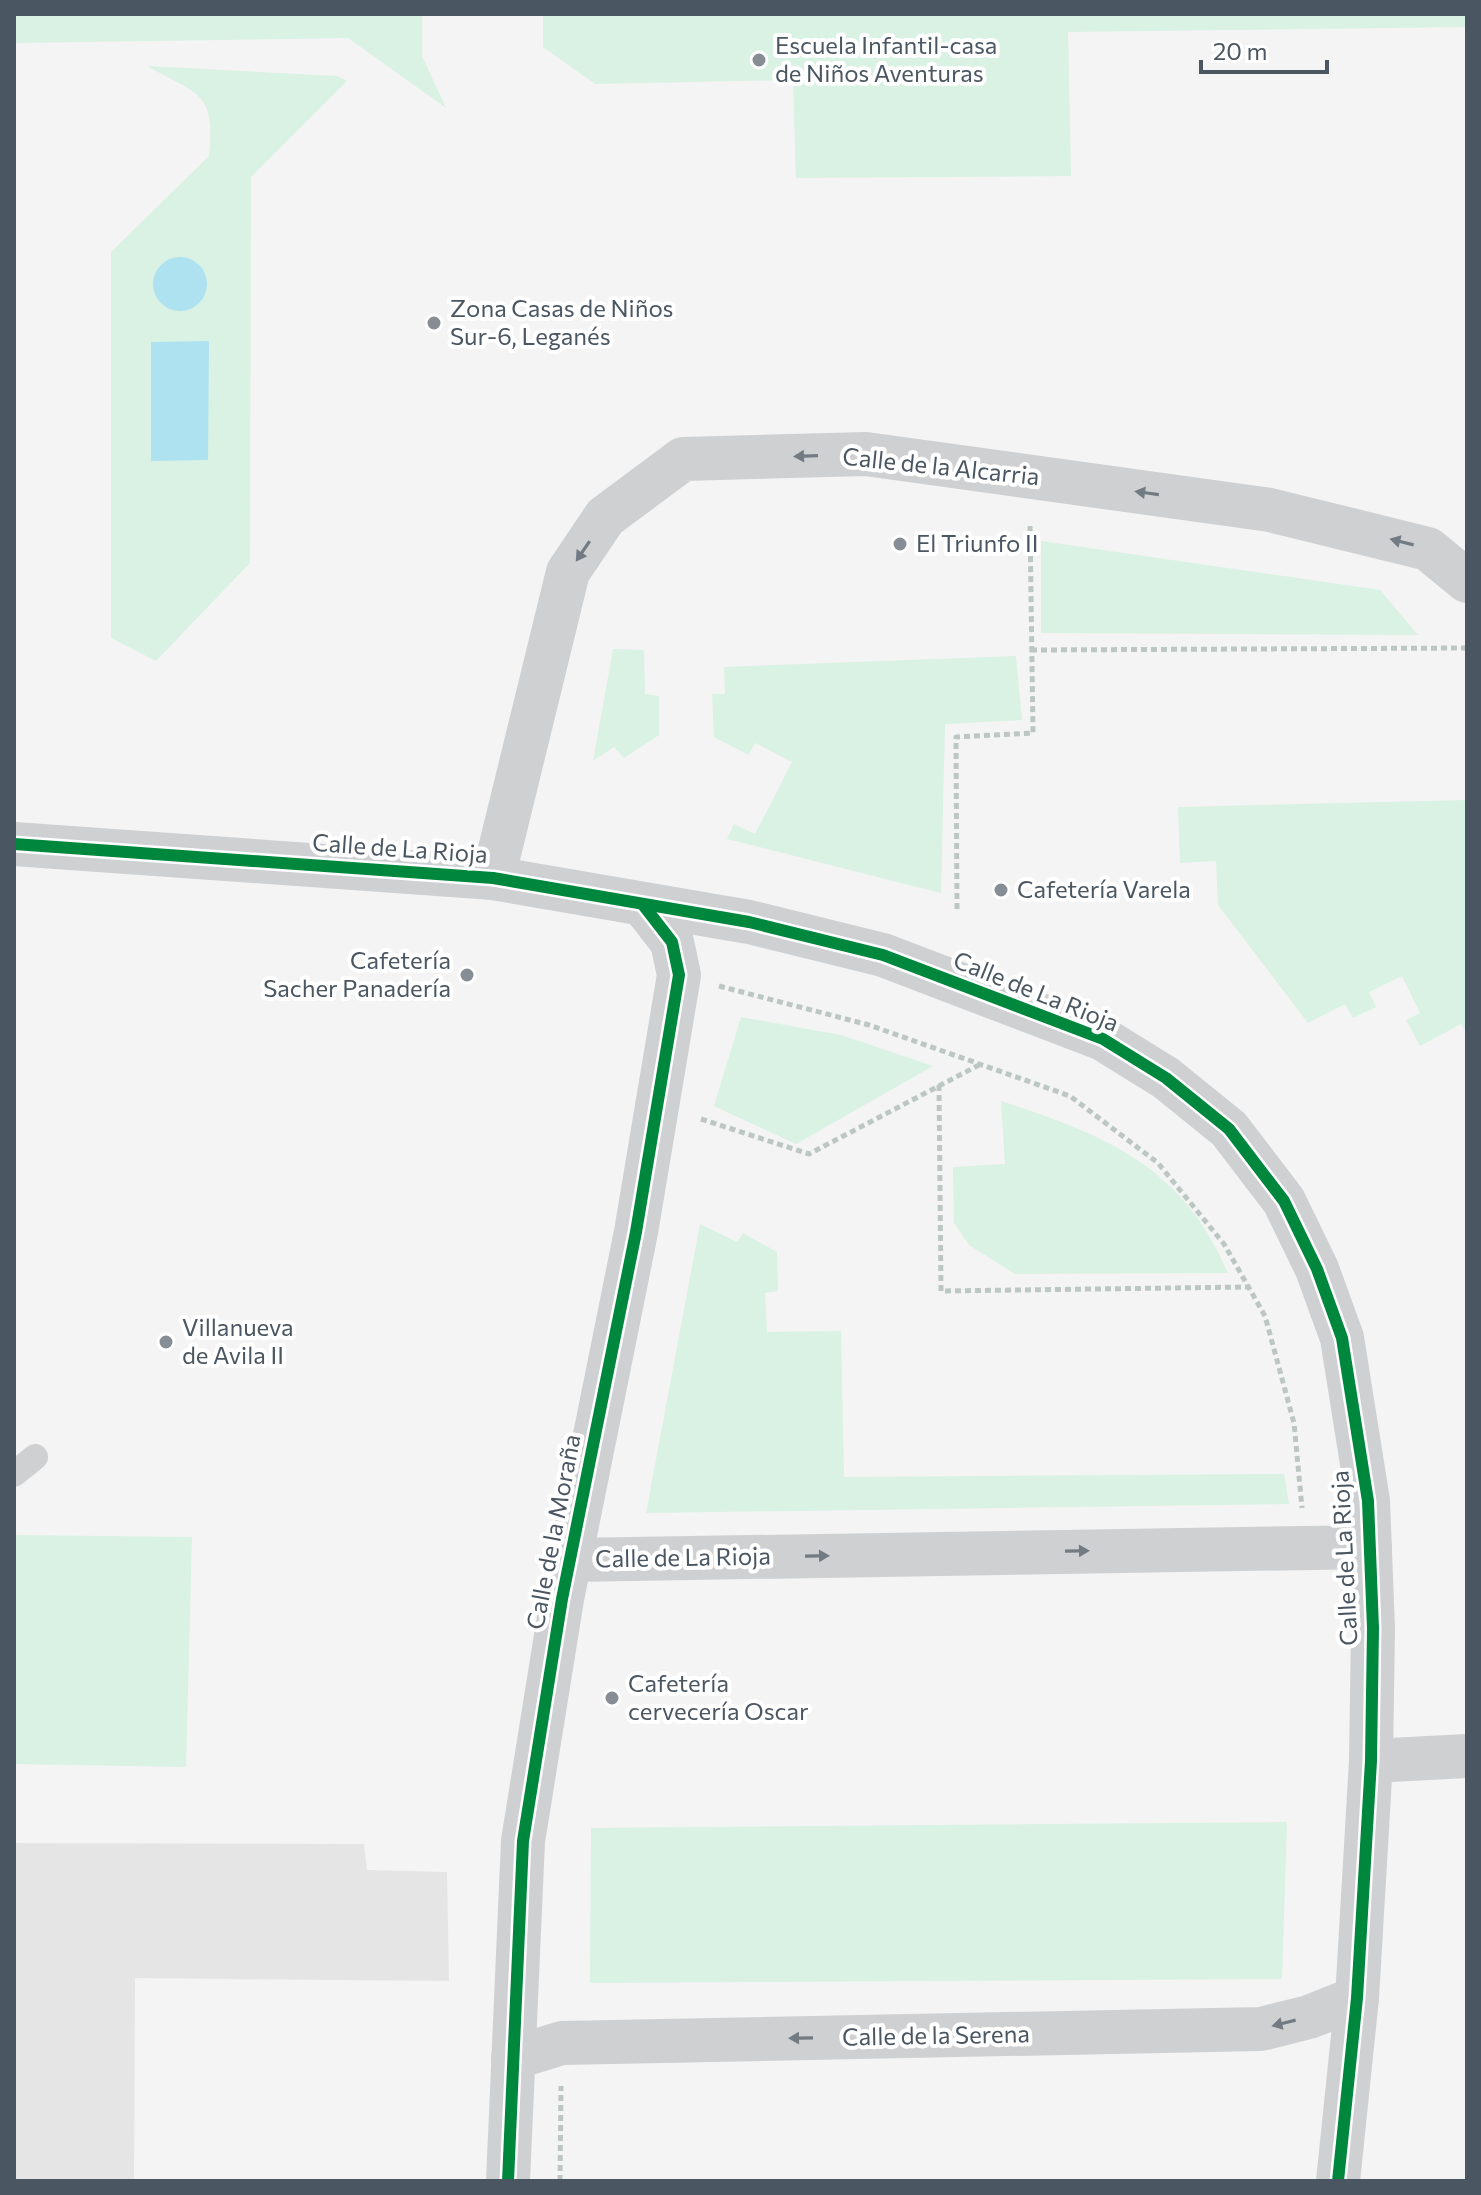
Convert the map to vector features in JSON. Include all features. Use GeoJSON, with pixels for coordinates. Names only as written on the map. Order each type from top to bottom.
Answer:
{"type":"FeatureCollection","features":[{"type":"Feature","properties":{"kind":"street","name":"Calle de la Alcarria"},"geometry":{"type":"LineString","coordinates":[[493,878],[568,572],[605,517],[683,459],[866,454],[1270,510],[1428,549],[1467,581]]}},
{"type":"Feature","properties":{"kind":"street","name":"Calle de La Rioja"},"geometry":{"type":"LineString","coordinates":[[14,844],[493,878],[749,922],[883,955],[1103,1039],[1166,1078],[1229,1129],[1284,1201],[1317,1269],[1342,1338],[1364,1466],[1370,1547],[1371,1761],[1357,1998],[1338,2181]]}},
{"type":"Feature","properties":{"kind":"street","name":"Calle de la Moraña"},"geometry":{"type":"LineString","coordinates":[[508,2181],[523,1841],[562,1599],[636,1232],[679,975],[672,942],[644,906]]}},
{"type":"Feature","properties":{"kind":"street","name":"Calle de La Rioja"},"geometry":{"type":"LineString","coordinates":[[571,1560],[1370,1547]]}},
{"type":"Feature","properties":{"kind":"street"},"geometry":{"type":"LineString","coordinates":[[1371,1761],[1467,1756]]}},
{"type":"Feature","properties":{"kind":"street","name":"Calle de la Serena"},"geometry":{"type":"LineString","coordinates":[[513,2058],[562,2043],[1261,2029],[1309,2017],[1357,1998]]}},
{"type":"Feature","properties":{"kind":"lane"},"geometry":{"type":"LineString","coordinates":[[14,1474],[35,1457]]}},
{"type":"Feature","properties":{"kind":"path"},"geometry":{"type":"LineString","coordinates":[[957,909],[956,737],[1033,733],[1030,523]]}},
{"type":"Feature","properties":{"kind":"path"},"geometry":{"type":"LineString","coordinates":[[1031,650],[1467,648]]}},
{"type":"Feature","properties":{"kind":"path"},"geometry":{"type":"LineString","coordinates":[[679,975],[869,1025],[1070,1096],[1158,1163],[1224,1244],[1265,1316],[1294,1423],[1304,1548]]}},
{"type":"Feature","properties":{"kind":"path"},"geometry":{"type":"LineString","coordinates":[[701,1119],[809,1154],[980,1065]]}},
{"type":"Feature","properties":{"kind":"path"},"geometry":{"type":"LineString","coordinates":[[939,1085],[941,1291],[1249,1287]]}},
{"type":"Feature","properties":{"kind":"path"},"geometry":{"type":"LineString","coordinates":[[560,2181],[562,2043]]}},
{"type":"Feature","properties":{"kind":"shaded area"},"geometry":{"type":"Polygon","coordinates":[[[14,1843],[364,1844],[367,1870],[447,1872],[449,1981],[135,1978],[134,2181],[14,2181],[14,1843]]]}},
{"type":"Feature","properties":{"kind":"green space"},"geometry":{"type":"Polygon","coordinates":[[[14,14],[422,14],[422,56],[446,108],[348,38],[14,43],[14,14]]]}},
{"type":"Feature","properties":{"kind":"green space"},"geometry":{"type":"Polygon","coordinates":[[[543,14],[1467,14],[1467,27],[1068,32],[1071,176],[796,178],[793,80],[595,84],[543,47],[543,14]]]}},
{"type":"Feature","properties":{"kind":"green space"},"geometry":{"type":"Polygon","coordinates":[[[147,66],[337,76],[347,81],[251,177],[250,563],[156,661],[111,638],[111,252],[209,156],[210,135],[206,107],[200,98],[147,66]],[[173,258],[159,267],[156,292],[164,305],[203,297],[207,279],[173,258]]]}},
{"type":"Feature","properties":{"kind":"green space"},"geometry":{"type":"Polygon","coordinates":[[[1041,541],[1380,590],[1418,635],[1041,633],[1041,541]]]}},
{"type":"Feature","properties":{"kind":"green space"},"geometry":{"type":"Polygon","coordinates":[[[613,649],[644,650],[645,694],[659,696],[659,735],[624,758],[614,747],[593,761],[613,649]]]}},
{"type":"Feature","properties":{"kind":"green space"},"geometry":{"type":"Polygon","coordinates":[[[1016,656],[1022,720],[945,724],[941,893],[727,839],[734,824],[755,834],[792,762],[755,743],[749,755],[714,737],[712,694],[725,694],[724,667],[1016,656]]]}},
{"type":"Feature","properties":{"kind":"green space"},"geometry":{"type":"Polygon","coordinates":[[[1467,800],[1467,1033],[1461,1024],[1420,1046],[1406,1020],[1420,1013],[1402,976],[1369,992],[1376,1007],[1353,1018],[1345,1004],[1308,1023],[1218,905],[1216,861],[1180,863],[1178,807],[1467,800]]]}},
{"type":"Feature","properties":{"kind":"green space"},"geometry":{"type":"Polygon","coordinates":[[[741,1017],[841,1035],[933,1066],[796,1144],[714,1106],[741,1017]]]}},
{"type":"Feature","properties":{"kind":"green space"},"geometry":{"type":"Polygon","coordinates":[[[1001,1101],[1074,1127],[1136,1159],[1188,1205],[1228,1273],[1015,1274],[969,1245],[954,1223],[953,1167],[1005,1164],[1001,1101]]]}},
{"type":"Feature","properties":{"kind":"green space"},"geometry":{"type":"Polygon","coordinates":[[[700,1224],[737,1242],[743,1233],[777,1252],[778,1291],[765,1293],[767,1332],[841,1331],[844,1477],[1284,1474],[1289,1504],[646,1513],[700,1224]]]}},
{"type":"Feature","properties":{"kind":"green space"},"geometry":{"type":"Polygon","coordinates":[[[14,1535],[192,1537],[186,1767],[14,1764],[14,1535]]]}},
{"type":"Feature","properties":{"kind":"green space"},"geometry":{"type":"Polygon","coordinates":[[[1287,1822],[1282,1979],[590,1983],[591,1828],[1287,1822]]]}},
{"type":"Feature","properties":{"kind":"water"},"geometry":{"type":"Polygon","coordinates":[[[180,257],[199,265],[207,284],[199,303],[180,311],[161,303],[153,284],[161,265],[180,257]]]}},
{"type":"Feature","properties":{"kind":"water"},"geometry":{"type":"Polygon","coordinates":[[[209,341],[208,460],[151,461],[151,342],[209,341]]]}},
{"type":"Feature","properties":{"kind":"cycle path"},"geometry":{"type":"LineString","coordinates":[[14,844],[493,878],[749,922],[883,955],[1103,1039],[1166,1078],[1229,1129],[1284,1201],[1317,1269],[1342,1338],[1368,1501],[1373,1628],[1371,1761],[1357,1998],[1338,2181]]}},
{"type":"Feature","properties":{"kind":"cycle path"},"geometry":{"type":"LineString","coordinates":[[508,2181],[523,1841],[562,1599],[636,1232],[679,975],[672,942],[644,906]]}},
{"type":"Feature","properties":{"kind":"place","name":"Escuela Infantil-casa de Niños Aventuras"},"geometry":{"type":"Point","coordinates":[759,60]}},
{"type":"Feature","properties":{"kind":"place","name":"Zona Casas de Niños Sur-6, Leganés"},"geometry":{"type":"Point","coordinates":[434,323]}},
{"type":"Feature","properties":{"kind":"place","name":"El Triunfo II"},"geometry":{"type":"Point","coordinates":[900,544]}},
{"type":"Feature","properties":{"kind":"place","name":"Cafetería Varela"},"geometry":{"type":"Point","coordinates":[1001,890]}},
{"type":"Feature","properties":{"kind":"place","name":"Cafetería Sacher Panadería"},"geometry":{"type":"Point","coordinates":[467,975]}},
{"type":"Feature","properties":{"kind":"place","name":"Villanueva de Avila II"},"geometry":{"type":"Point","coordinates":[166,1342]}},
{"type":"Feature","properties":{"kind":"place","name":"Cafetería cervecería Oscar"},"geometry":{"type":"Point","coordinates":[612,1698]}}]}
